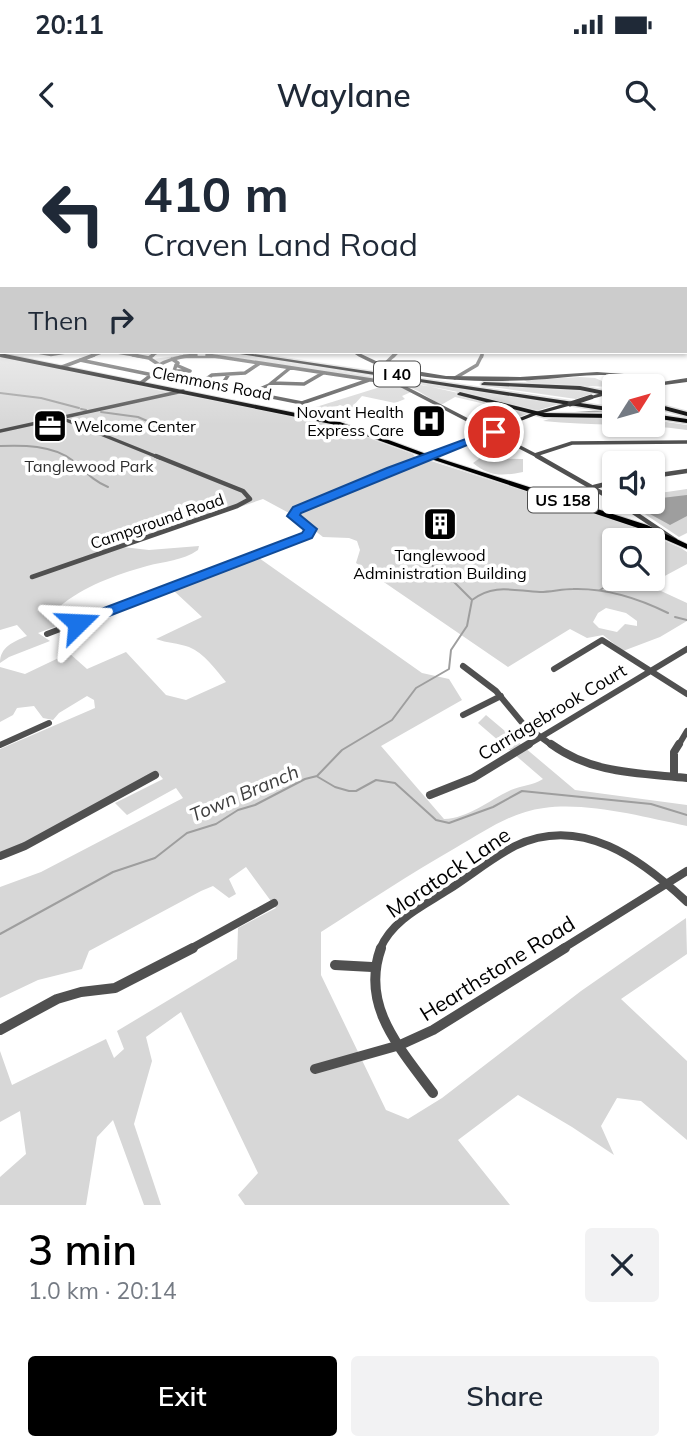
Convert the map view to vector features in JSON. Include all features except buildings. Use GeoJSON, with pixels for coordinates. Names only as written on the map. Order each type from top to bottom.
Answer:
{"type":"FeatureCollection","features":[{"type":"Feature","properties":{"kind":"highway","name":"I 40"},"geometry":{"type":"LineString","coordinates":[[243,354],[602,406]]}},
{"type":"Feature","properties":{"kind":"highway","name":"I 40"},"geometry":{"type":"LineString","coordinates":[[264,354],[452,380],[602,406]]}},
{"type":"Feature","properties":{"kind":"highway"},"geometry":{"type":"LineString","coordinates":[[334,368],[504,403],[541,414],[560,410],[602,415]]}},
{"type":"Feature","properties":{"kind":"highway"},"geometry":{"type":"LineString","coordinates":[[452,380],[580,388],[602,392]]}},
{"type":"Feature","properties":{"kind":"highway"},"geometry":{"type":"LineString","coordinates":[[665,410],[686,418]]}},
{"type":"Feature","properties":{"kind":"highway"},"geometry":{"type":"LineString","coordinates":[[665,416],[686,418]]}},
{"type":"Feature","properties":{"kind":"main road","name":"Clemmons Road"},"geometry":{"type":"LineString","coordinates":[[2,356],[338,423],[427,456],[637,525],[687,547]]}},
{"type":"Feature","properties":{"kind":"street"},"geometry":{"type":"LineString","coordinates":[[62,367],[97,354]]}},
{"type":"Feature","properties":{"kind":"street"},"geometry":{"type":"LineString","coordinates":[[126,354],[149,358],[151,362],[158,364]]}},
{"type":"Feature","properties":{"kind":"street"},"geometry":{"type":"LineString","coordinates":[[149,358],[155,354]]}},
{"type":"Feature","properties":{"kind":"street"},"geometry":{"type":"LineString","coordinates":[[359,354],[384,365],[452,380],[602,374]]}},
{"type":"Feature","properties":{"kind":"street"},"geometry":{"type":"LineString","coordinates":[[384,365],[396,354]]}},
{"type":"Feature","properties":{"kind":"street"},"geometry":{"type":"LineString","coordinates":[[452,380],[477,366],[482,354]]}},
{"type":"Feature","properties":{"kind":"street"},"geometry":{"type":"LineString","coordinates":[[154,374],[154,368],[158,364],[172,359],[205,355],[398,384],[602,492]]}},
{"type":"Feature","properties":{"kind":"street"},"geometry":{"type":"LineString","coordinates":[[172,359],[176,365]]}},
{"type":"Feature","properties":{"kind":"street"},"geometry":{"type":"LineString","coordinates":[[80,360],[154,374]]}},
{"type":"Feature","properties":{"kind":"street"},"geometry":{"type":"LineString","coordinates":[[229,374],[223,383],[202,382],[210,375],[244,373],[260,363]]}},
{"type":"Feature","properties":{"kind":"street"},"geometry":{"type":"LineString","coordinates":[[290,368],[271,383],[251,393],[302,402],[347,390],[369,380]]}},
{"type":"Feature","properties":{"kind":"street"},"geometry":{"type":"LineString","coordinates":[[271,383],[304,384],[323,373]]}},
{"type":"Feature","properties":{"kind":"street"},"geometry":{"type":"LineString","coordinates":[[141,383],[154,374]]}},
{"type":"Feature","properties":{"kind":"street"},"geometry":{"type":"LineString","coordinates":[[665,383],[687,380]]}},
{"type":"Feature","properties":{"kind":"street"},"geometry":{"type":"LineString","coordinates":[[151,399],[161,392],[153,385]]}},
{"type":"Feature","properties":{"kind":"street"},"geometry":{"type":"LineString","coordinates":[[0,431],[183,391]]}},
{"type":"Feature","properties":{"kind":"street"},"geometry":{"type":"LineString","coordinates":[[560,410],[602,394]]}},
{"type":"Feature","properties":{"kind":"street"},"geometry":{"type":"LineString","coordinates":[[47,635],[307,535],[310,529],[293,516],[297,510],[427,456],[541,414]]}},
{"type":"Feature","properties":{"kind":"street","name":"Campground Road"},"geometry":{"type":"LineString","coordinates":[[32,577],[237,506],[250,499],[243,491],[61,418]]}},
{"type":"Feature","properties":{"kind":"street"},"geometry":{"type":"LineString","coordinates":[[535,455],[572,443],[687,442]]}},
{"type":"Feature","properties":{"kind":"street"},"geometry":{"type":"LineString","coordinates":[[665,474],[687,471]]}},
{"type":"Feature","properties":{"kind":"street"},"geometry":{"type":"LineString","coordinates":[[594,487],[602,485]]}},
{"type":"Feature","properties":{"kind":"street"},"geometry":{"type":"LineString","coordinates":[[636,514],[675,540]]}},
{"type":"Feature","properties":{"kind":"street"},"geometry":{"type":"LineString","coordinates":[[554,669],[602,640],[687,694]]}},
{"type":"Feature","properties":{"kind":"street","name":"Carriagebrook Court"},"geometry":{"type":"LineString","coordinates":[[430,795],[473,778],[687,649]]}},
{"type":"Feature","properties":{"kind":"street"},"geometry":{"type":"LineString","coordinates":[[463,666],[501,696],[517,718],[540,738],[583,765],[687,778]]}},
{"type":"Feature","properties":{"kind":"street"},"geometry":{"type":"LineString","coordinates":[[463,715],[501,696]]}},
{"type":"Feature","properties":{"kind":"street"},"geometry":{"type":"LineString","coordinates":[[0,745],[49,723]]}},
{"type":"Feature","properties":{"kind":"street"},"geometry":{"type":"LineString","coordinates":[[674,776],[674,751],[687,732]]}},
{"type":"Feature","properties":{"kind":"street"},"geometry":{"type":"LineString","coordinates":[[0,856],[25,846],[155,775]]}},
{"type":"Feature","properties":{"kind":"street","name":"Moratock Lane"},"geometry":{"type":"LineString","coordinates":[[433,1093],[375,1003],[372,967],[383,939],[398,922],[516,846],[537,837],[561,834],[593,838],[621,849],[667,883],[687,902]]}},
{"type":"Feature","properties":{"kind":"street","name":"Hearthstone Road"},"geometry":{"type":"LineString","coordinates":[[314,1069],[400,1045],[433,1030],[687,871]]}},
{"type":"Feature","properties":{"kind":"street"},"geometry":{"type":"LineString","coordinates":[[5,1027],[57,999],[81,992],[115,988],[136,979],[274,903]]}},
{"type":"Feature","properties":{"kind":"street"},"geometry":{"type":"LineString","coordinates":[[335,965],[372,967]]}},
{"type":"Feature","properties":{"kind":"green space"},"geometry":{"type":"Polygon","coordinates":[[[196,354],[159,363],[153,359],[196,354]]]}},
{"type":"Feature","properties":{"kind":"green space"},"geometry":{"type":"Polygon","coordinates":[[[211,354],[274,360],[426,386],[469,394],[530,413],[486,429],[467,419],[473,417],[472,420],[478,423],[489,425],[498,422],[511,410],[455,397],[441,405],[401,384],[211,354]]]}},
{"type":"Feature","properties":{"kind":"green space","name":"Tanglewood Park"},"geometry":{"type":"Polygon","coordinates":[[[0,358],[57,366],[157,390],[325,422],[413,454],[416,458],[289,513],[263,499],[123,547],[149,550],[199,546],[198,550],[186,556],[123,573],[79,593],[59,607],[70,621],[38,633],[50,641],[0,663],[5,649],[27,636],[17,625],[0,630],[0,358]]]}},
{"type":"Feature","properties":{"kind":"green space"},"geometry":{"type":"Polygon","coordinates":[[[595,378],[602,381],[602,387],[530,384],[524,380],[595,378]]]}},
{"type":"Feature","properties":{"kind":"green space"},"geometry":{"type":"Polygon","coordinates":[[[406,381],[412,381],[559,404],[536,411],[406,381]]]}},
{"type":"Feature","properties":{"kind":"green space"},"geometry":{"type":"Polygon","coordinates":[[[393,383],[411,392],[402,396],[405,399],[395,403],[362,396],[353,406],[367,412],[361,416],[354,413],[358,411],[340,405],[323,412],[344,420],[356,417],[344,422],[300,412],[393,383]]]}},
{"type":"Feature","properties":{"kind":"green space"},"geometry":{"type":"Polygon","coordinates":[[[485,386],[576,388],[597,392],[576,399],[485,386]]]}},
{"type":"Feature","properties":{"kind":"green space"},"geometry":{"type":"Polygon","coordinates":[[[555,417],[602,418],[602,425],[579,424],[543,421],[555,417]]]}},
{"type":"Feature","properties":{"kind":"green space"},"geometry":{"type":"Polygon","coordinates":[[[665,422],[687,425],[687,430],[665,428],[665,422]]]}},
{"type":"Feature","properties":{"kind":"green space"},"geometry":{"type":"Polygon","coordinates":[[[480,458],[523,459],[523,472],[502,475],[491,473],[473,463],[480,458]]]}},
{"type":"Feature","properties":{"kind":"green space"},"geometry":{"type":"Polygon","coordinates":[[[428,460],[635,528],[602,528],[602,591],[661,591],[687,603],[687,621],[660,637],[623,651],[603,635],[587,638],[570,629],[508,667],[356,563],[360,550],[357,541],[323,537],[295,515],[305,508],[428,460]],[[606,608],[598,613],[593,622],[599,628],[617,632],[625,624],[637,626],[637,621],[626,613],[606,608]]]}},
{"type":"Feature","properties":{"kind":"green space"},"geometry":{"type":"Polygon","coordinates":[[[687,489],[687,533],[679,537],[645,514],[665,514],[665,492],[687,489]]]}},
{"type":"Feature","properties":{"kind":"green space"},"geometry":{"type":"Polygon","coordinates":[[[665,541],[687,552],[687,564],[665,576],[665,541]]]}},
{"type":"Feature","properties":{"kind":"green space"},"geometry":{"type":"Polygon","coordinates":[[[259,558],[422,673],[449,679],[462,700],[381,746],[444,819],[462,815],[511,790],[543,779],[478,723],[486,715],[575,790],[687,805],[687,826],[616,811],[579,807],[544,808],[520,814],[440,857],[321,932],[321,975],[386,1110],[408,1119],[442,1098],[581,991],[686,918],[687,954],[621,999],[687,1061],[687,1140],[641,1101],[617,1098],[601,1126],[614,1155],[518,1095],[458,1140],[510,1205],[245,1205],[238,1195],[258,1173],[181,1012],[146,1037],[152,1061],[134,1124],[161,1205],[144,1205],[113,1120],[97,1137],[86,1205],[0,1205],[0,1177],[26,1154],[20,1111],[0,1122],[0,1051],[12,1085],[106,1039],[114,1058],[124,1049],[117,1031],[237,959],[238,928],[276,908],[246,867],[229,879],[236,894],[229,898],[213,886],[201,891],[89,951],[82,969],[38,980],[0,998],[0,887],[41,872],[183,798],[176,788],[127,815],[115,803],[163,779],[157,772],[39,836],[0,853],[0,749],[95,708],[94,700],[87,696],[59,713],[53,720],[43,718],[34,706],[17,708],[13,715],[0,722],[0,667],[25,674],[69,653],[87,669],[126,652],[166,695],[186,700],[226,682],[200,653],[185,646],[156,639],[202,617],[174,591],[259,558]]]}},
{"type":"Feature","properties":{"kind":"shaded area"},"geometry":{"type":"Polygon","coordinates":[[[687,495],[687,516],[670,525],[650,514],[665,514],[665,498],[687,495]]]}},
{"type":"Feature","properties":{"kind":"waterway"},"geometry":{"type":"LineString","coordinates":[[0,393],[41,398],[79,408]]}},
{"type":"Feature","properties":{"kind":"waterway"},"geometry":{"type":"LineString","coordinates":[[81,409],[86,410]]}},
{"type":"Feature","properties":{"kind":"waterway"},"geometry":{"type":"LineString","coordinates":[[575,413],[602,411]]}},
{"type":"Feature","properties":{"kind":"waterway"},"geometry":{"type":"LineString","coordinates":[[101,412],[138,417],[168,430]]}},
{"type":"Feature","properties":{"kind":"waterway"},"geometry":{"type":"LineString","coordinates":[[0,446],[28,446],[56,451],[108,487]]}},
{"type":"Feature","properties":{"kind":"waterway"},"geometry":{"type":"LineString","coordinates":[[414,553],[450,578],[471,599]]}},
{"type":"Feature","properties":{"kind":"waterway","name":"Town Branch"},"geometry":{"type":"LineString","coordinates":[[0,934],[113,872],[155,858],[187,833],[216,824],[238,810],[255,805],[305,779],[317,776],[342,750],[392,720],[416,688],[449,669],[451,650],[467,626],[472,600],[488,591],[598,590],[634,599],[668,613]]}},
{"type":"Feature","properties":{"kind":"waterway"},"geometry":{"type":"LineString","coordinates":[[675,617],[687,620]]}},
{"type":"Feature","properties":{"kind":"waterway"},"geometry":{"type":"LineString","coordinates":[[318,777],[335,787],[349,791],[356,791],[376,780],[395,783],[436,820],[449,823],[493,807],[522,791],[651,804],[687,815]]}},
{"type":"Feature","properties":{"kind":"place","name":"Novant Health Express Care"},"geometry":{"type":"Point","coordinates":[429,421]}},
{"type":"Feature","properties":{"kind":"place","name":"Welcome Center"},"geometry":{"type":"Point","coordinates":[50,426]}},
{"type":"Feature","properties":{"kind":"place","name":"Tanglewood Administration Building"},"geometry":{"type":"Point","coordinates":[440,524]}},
{"type":"Feature","properties":{"kind":"route"},"geometry":{"type":"LineString","coordinates":[[78,623],[307,535],[310,529],[293,516],[297,510],[391,470],[494,432]]}}]}
